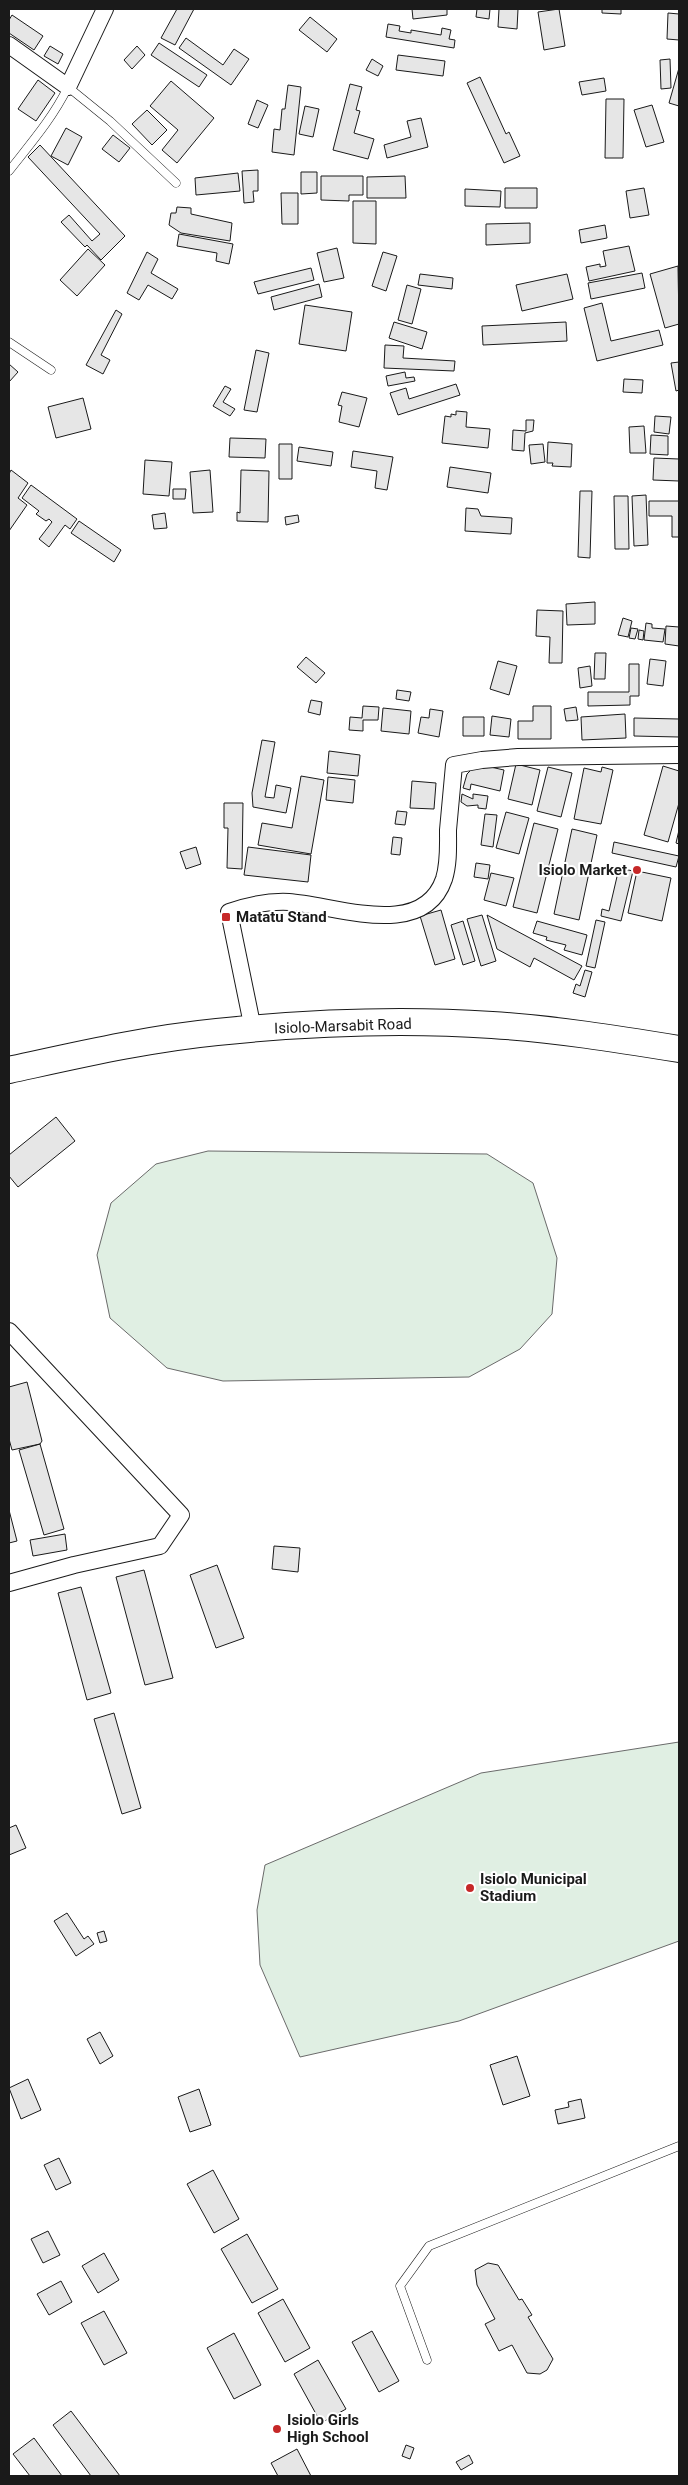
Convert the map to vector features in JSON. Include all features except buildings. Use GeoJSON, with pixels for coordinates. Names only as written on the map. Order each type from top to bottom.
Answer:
{"type":"FeatureCollection","features":[{"type":"Feature","properties":{"kind":"highway","name":"Isiolo-Marsabit Road"},"geometry":{"type":"LineString","coordinates":[[9,1070],[137,1043],[208,1033],[253,1029],[422,1023],[492,1025],[587,1035],[679,1049]]}},
{"type":"Feature","properties":{"kind":"street"},"geometry":{"type":"LineString","coordinates":[[9,45],[68,86],[104,9]]}},
{"type":"Feature","properties":{"kind":"street"},"geometry":{"type":"LineString","coordinates":[[253,1029],[229,912],[260,904],[288,902],[366,915],[384,916],[398,914],[425,905],[434,899],[444,877],[454,765],[518,757],[679,755]]}},
{"type":"Feature","properties":{"kind":"street"},"geometry":{"type":"LineString","coordinates":[[9,1332],[181,1515],[160,1546],[74,1565],[9,1583]]}},
{"type":"Feature","properties":{"kind":"lane"},"geometry":{"type":"LineString","coordinates":[[9,171],[42,132],[57,109],[68,86],[110,121],[176,183]]}},
{"type":"Feature","properties":{"kind":"lane"},"geometry":{"type":"LineString","coordinates":[[9,342],[51,370]]}},
{"type":"Feature","properties":{"kind":"lane"},"geometry":{"type":"LineString","coordinates":[[427,2360],[400,2286],[429,2246],[679,2146]]}},
{"type":"Feature","properties":{"kind":"green space"},"geometry":{"type":"Polygon","coordinates":[[[208,1151],[487,1154],[533,1183],[557,1258],[552,1314],[520,1349],[469,1377],[223,1381],[167,1368],[110,1318],[97,1255],[111,1203],[156,1164],[208,1151]]]}},
{"type":"Feature","properties":{"kind":"green space","name":"Isiolo Municipal Stadium"},"geometry":{"type":"Polygon","coordinates":[[[679,1742],[679,1941],[459,2021],[300,2057],[260,1965],[257,1910],[265,1865],[481,1773],[679,1742]]]}},
{"type":"Feature","properties":{"kind":"place","name":"Isiolo Market"},"geometry":{"type":"Point","coordinates":[637,870]}},
{"type":"Feature","properties":{"kind":"place","name":"Matatu Stand"},"geometry":{"type":"Point","coordinates":[226,917]}},
{"type":"Feature","properties":{"kind":"place","name":"Isiolo Municipal Stadium"},"geometry":{"type":"Point","coordinates":[470,1888]}},
{"type":"Feature","properties":{"kind":"place","name":"Isiolo Girls High School"},"geometry":{"type":"Point","coordinates":[277,2429]}}]}
